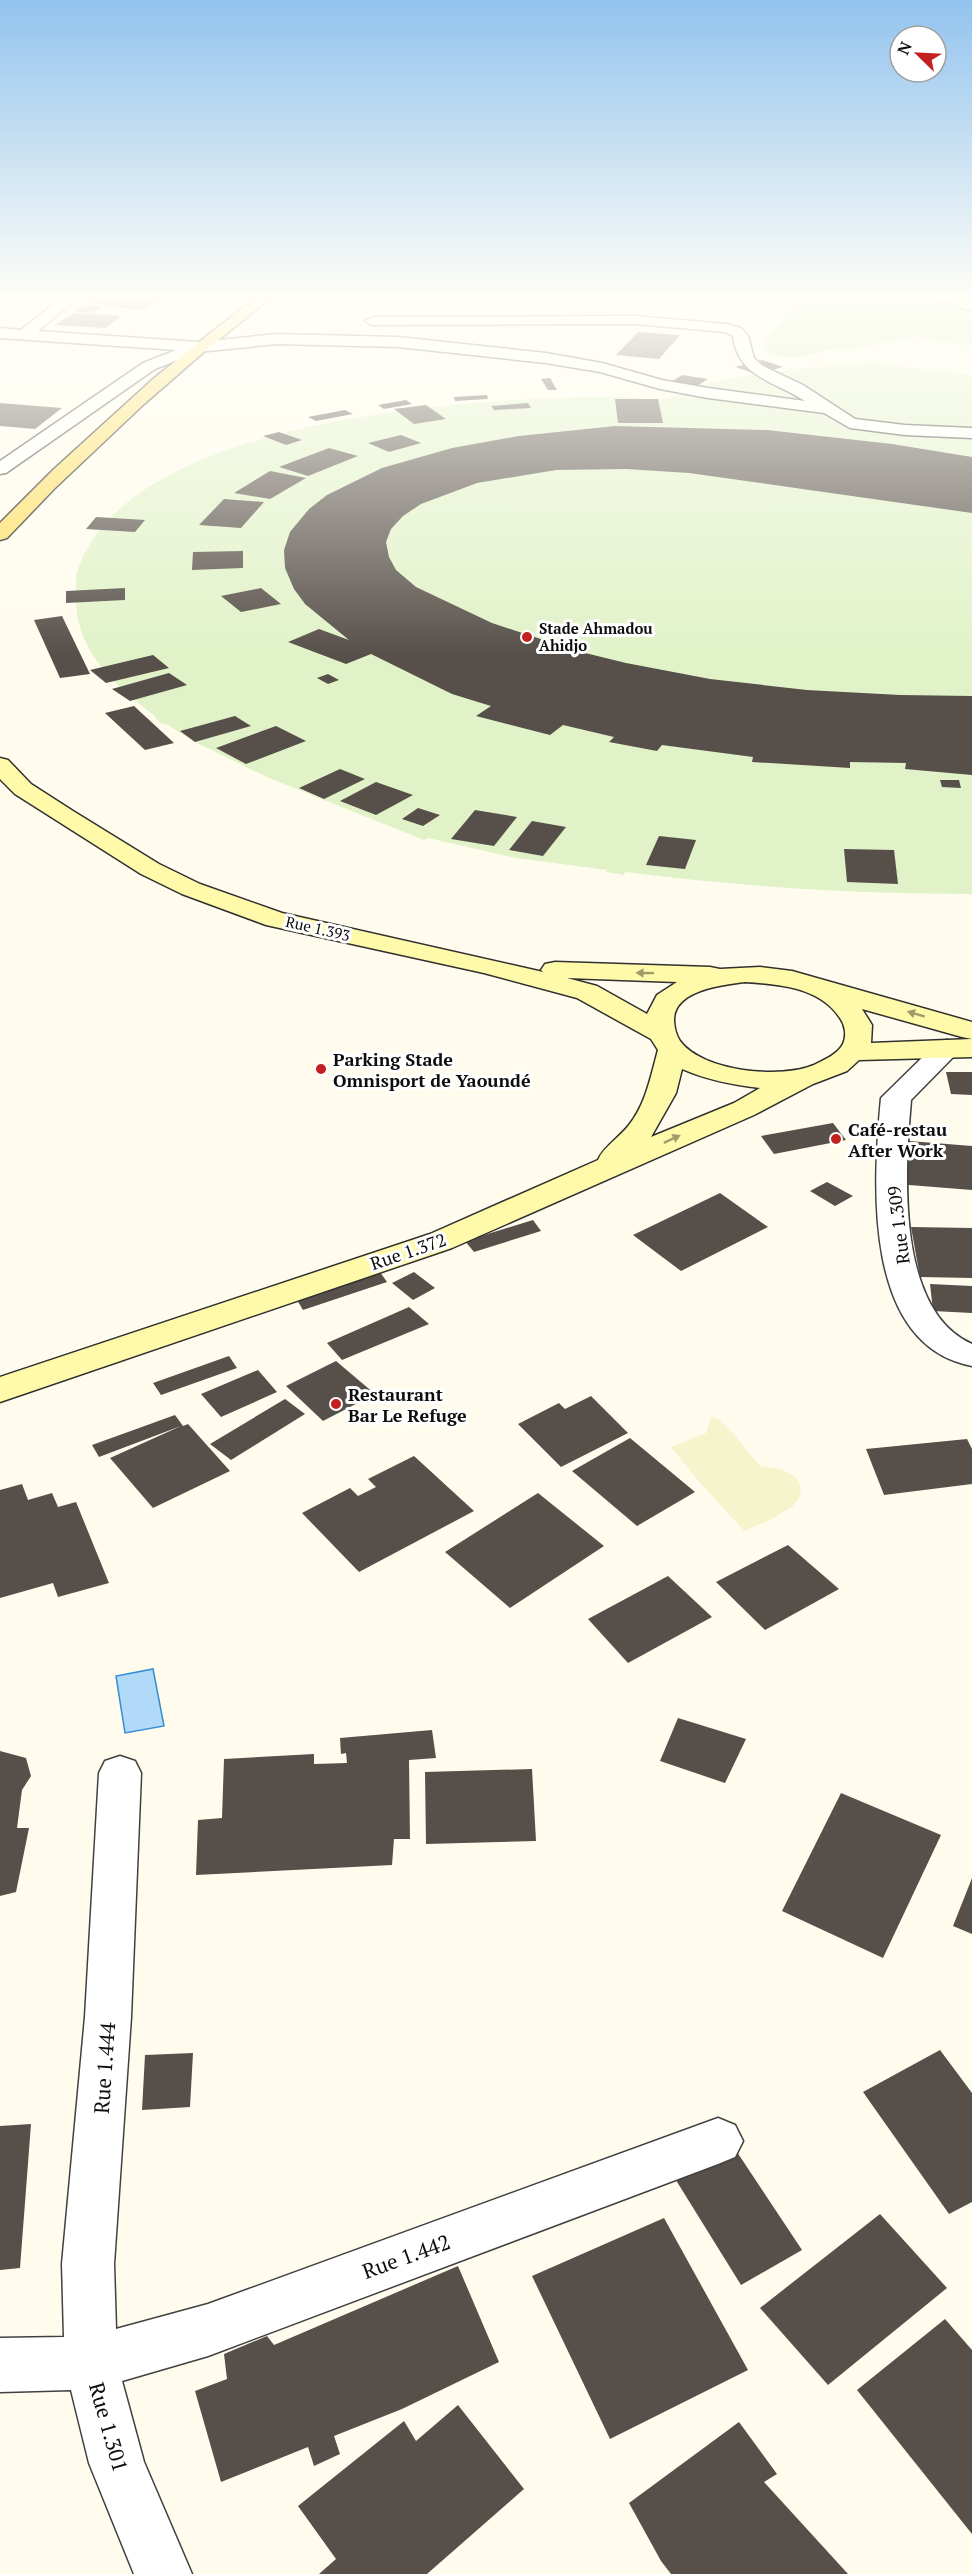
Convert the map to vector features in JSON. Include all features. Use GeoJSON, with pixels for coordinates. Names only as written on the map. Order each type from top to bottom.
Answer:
{"type":"FeatureCollection","features":[{"type":"Feature","properties":{"kind":"main road"},"geometry":{"type":"LineString","coordinates":[[0,534],[27,505],[121,416]]}},
{"type":"Feature","properties":{"kind":"main road","name":"Rue 1.393"},"geometry":{"type":"LineString","coordinates":[[0,765],[23,789],[64,816],[150,869],[191,889],[275,919],[487,966],[587,992],[667,1041],[696,1065],[728,1077],[766,1081],[802,1078]]}},
{"type":"Feature","properties":{"kind":"main road"},"geometry":{"type":"LineString","coordinates":[[487,966],[593,973],[775,976],[804,982],[839,999],[855,1018],[859,1039],[852,1052],[832,1068],[802,1078]]}},
{"type":"Feature","properties":{"kind":"main road"},"geometry":{"type":"LineString","coordinates":[[600,1172],[643,1128],[661,1093],[667,1041],[659,1020],[663,1008],[686,987],[724,976]]}},
{"type":"Feature","properties":{"kind":"main road"},"geometry":{"type":"LineString","coordinates":[[821,989],[972,1030]]}},
{"type":"Feature","properties":{"kind":"main road"},"geometry":{"type":"LineString","coordinates":[[852,1052],[959,1049]]}},
{"type":"Feature","properties":{"kind":"main road","name":"Rue 1.372"},"geometry":{"type":"LineString","coordinates":[[0,1390],[74,1363],[441,1241],[744,1109],[802,1078]]}},
{"type":"Feature","properties":{"kind":"street"},"geometry":{"type":"LineString","coordinates":[[4,462],[74,416]]}},
{"type":"Feature","properties":{"kind":"street"},"geometry":{"type":"LineString","coordinates":[[841,416],[850,423],[905,430],[972,433]]}},
{"type":"Feature","properties":{"kind":"street","name":"Rue 1.309"},"geometry":{"type":"LineString","coordinates":[[959,1049],[896,1098],[891,1144],[898,1253],[912,1302],[937,1338],[964,1354],[972,1355]]}},
{"type":"Feature","properties":{"kind":"street","name":"Rue 1.444"},"geometry":{"type":"LineString","coordinates":[[91,2363],[88,2264],[108,2017],[120,1773]]}},
{"type":"Feature","properties":{"kind":"street","name":"Rue 1.442"},"geometry":{"type":"LineString","coordinates":[[91,2363],[208,2330],[718,2141]]}},
{"type":"Feature","properties":{"kind":"street","name":"Rue 1.301"},"geometry":{"type":"LineString","coordinates":[[0,2365],[91,2363],[117,2463],[163,2574]]}},
{"type":"Feature","properties":{"kind":"shaded area"},"geometry":{"type":"Polygon","coordinates":[[[711,1417],[719,1419],[733,1433],[760,1466],[781,1469],[795,1476],[801,1487],[800,1496],[793,1506],[772,1519],[744,1531],[671,1447],[706,1433],[711,1417]]]}},
{"type":"Feature","properties":{"kind":"green space","name":"Stade Ahmadou Ahidjo"},"geometry":{"type":"Polygon","coordinates":[[[972,416],[972,894],[841,891],[756,886],[625,872],[624,875],[606,872],[607,870],[516,858],[428,838],[424,840],[269,778],[195,742],[157,720],[98,663],[81,632],[77,614],[77,572],[108,521],[155,483],[217,454],[287,432],[360,417],[972,416]]]}},
{"type":"Feature","properties":{"kind":"water"},"geometry":{"type":"Polygon","coordinates":[[[153,1669],[164,1726],[125,1733],[116,1676],[153,1669]]]}},
{"type":"Feature","properties":{"kind":"building"},"geometry":{"type":"Polygon","coordinates":[[[0,416],[52,416],[35,429],[0,426],[0,416]]]}},
{"type":"Feature","properties":{"kind":"building"},"geometry":{"type":"Polygon","coordinates":[[[313,416],[342,416],[316,421],[308,417],[313,416]]]}},
{"type":"Feature","properties":{"kind":"building"},"geometry":{"type":"Polygon","coordinates":[[[403,416],[442,416],[446,419],[414,424],[403,416]]]}},
{"type":"Feature","properties":{"kind":"building"},"geometry":{"type":"Polygon","coordinates":[[[617,416],[662,416],[663,423],[618,423],[617,416]]]}},
{"type":"Feature","properties":{"kind":"building"},"geometry":{"type":"Polygon","coordinates":[[[615,426],[767,430],[892,444],[972,457],[972,513],[689,473],[626,469],[556,470],[477,483],[421,504],[403,516],[391,529],[386,542],[389,557],[396,570],[416,587],[492,623],[577,651],[626,663],[710,679],[807,690],[972,696],[972,775],[905,769],[906,763],[850,762],[850,768],[752,762],[753,757],[662,745],[657,751],[609,742],[614,737],[563,725],[550,735],[476,716],[491,706],[452,694],[371,654],[346,664],[288,642],[319,629],[349,640],[305,604],[294,589],[285,568],[284,550],[290,532],[309,509],[327,495],[382,468],[452,448],[519,436],[615,426]]]}},
{"type":"Feature","properties":{"kind":"building"},"geometry":{"type":"Polygon","coordinates":[[[279,432],[302,440],[286,445],[263,436],[279,432]]]}},
{"type":"Feature","properties":{"kind":"building"},"geometry":{"type":"Polygon","coordinates":[[[401,435],[421,443],[389,452],[368,443],[401,435]]]}},
{"type":"Feature","properties":{"kind":"building"},"geometry":{"type":"Polygon","coordinates":[[[329,448],[358,456],[308,476],[279,467],[329,448]]]}},
{"type":"Feature","properties":{"kind":"building"},"geometry":{"type":"Polygon","coordinates":[[[270,471],[306,478],[270,499],[234,493],[270,471]]]}},
{"type":"Feature","properties":{"kind":"building"},"geometry":{"type":"Polygon","coordinates":[[[224,499],[264,502],[241,528],[199,525],[224,499]]]}},
{"type":"Feature","properties":{"kind":"building"},"geometry":{"type":"Polygon","coordinates":[[[96,517],[145,520],[135,532],[86,529],[96,517]]]}},
{"type":"Feature","properties":{"kind":"building"},"geometry":{"type":"Polygon","coordinates":[[[243,551],[243,568],[192,570],[193,552],[243,551]]]}},
{"type":"Feature","properties":{"kind":"building"},"geometry":{"type":"Polygon","coordinates":[[[125,588],[125,600],[66,603],[66,591],[125,588]]]}},
{"type":"Feature","properties":{"kind":"building"},"geometry":{"type":"Polygon","coordinates":[[[261,588],[281,604],[241,612],[221,596],[261,588]]]}},
{"type":"Feature","properties":{"kind":"building"},"geometry":{"type":"Polygon","coordinates":[[[62,616],[90,674],[60,678],[34,620],[62,616]]]}},
{"type":"Feature","properties":{"kind":"building"},"geometry":{"type":"Polygon","coordinates":[[[153,655],[169,668],[106,683],[90,670],[153,655]]]}},
{"type":"Feature","properties":{"kind":"building"},"geometry":{"type":"Polygon","coordinates":[[[169,673],[187,685],[130,701],[112,689],[169,673]]]}},
{"type":"Feature","properties":{"kind":"building"},"geometry":{"type":"Polygon","coordinates":[[[328,674],[339,680],[328,684],[317,678],[328,674]]]}},
{"type":"Feature","properties":{"kind":"building"},"geometry":{"type":"Polygon","coordinates":[[[134,706],[174,743],[145,750],[105,713],[134,706]]]}},
{"type":"Feature","properties":{"kind":"building"},"geometry":{"type":"Polygon","coordinates":[[[235,716],[251,726],[195,742],[180,731],[235,716]]]}},
{"type":"Feature","properties":{"kind":"building"},"geometry":{"type":"Polygon","coordinates":[[[276,726],[306,741],[246,764],[216,748],[276,726]]]}},
{"type":"Feature","properties":{"kind":"building"},"geometry":{"type":"Polygon","coordinates":[[[340,769],[365,779],[324,799],[299,788],[340,769]]]}},
{"type":"Feature","properties":{"kind":"building"},"geometry":{"type":"Polygon","coordinates":[[[940,780],[959,780],[961,788],[942,787],[940,780]]]}},
{"type":"Feature","properties":{"kind":"building"},"geometry":{"type":"Polygon","coordinates":[[[376,782],[413,795],[376,815],[340,801],[376,782]]]}},
{"type":"Feature","properties":{"kind":"building"},"geometry":{"type":"Polygon","coordinates":[[[418,808],[440,815],[423,826],[402,819],[418,808]]]}},
{"type":"Feature","properties":{"kind":"building"},"geometry":{"type":"Polygon","coordinates":[[[475,810],[517,817],[494,846],[451,839],[475,810]]]}},
{"type":"Feature","properties":{"kind":"building"},"geometry":{"type":"Polygon","coordinates":[[[532,821],[566,827],[543,856],[509,850],[532,821]]]}},
{"type":"Feature","properties":{"kind":"building"},"geometry":{"type":"Polygon","coordinates":[[[659,836],[696,840],[685,869],[646,865],[659,836]]]}},
{"type":"Feature","properties":{"kind":"building"},"geometry":{"type":"Polygon","coordinates":[[[844,849],[894,850],[898,884],[847,882],[844,849]]]}},
{"type":"Feature","properties":{"kind":"building"},"geometry":{"type":"Polygon","coordinates":[[[946,1072],[972,1072],[972,1095],[951,1094],[946,1072]]]}},
{"type":"Feature","properties":{"kind":"building"},"geometry":{"type":"Polygon","coordinates":[[[833,1123],[846,1140],[774,1154],[761,1136],[833,1123]]]}},
{"type":"Feature","properties":{"kind":"building"},"geometry":{"type":"Polygon","coordinates":[[[884,1139],[972,1146],[972,1190],[884,1183],[884,1139]]]}},
{"type":"Feature","properties":{"kind":"building"},"geometry":{"type":"Polygon","coordinates":[[[827,1182],[853,1196],[835,1206],[810,1191],[827,1182]]]}},
{"type":"Feature","properties":{"kind":"building"},"geometry":{"type":"Polygon","coordinates":[[[720,1193],[768,1227],[681,1271],[633,1235],[720,1193]]]}},
{"type":"Feature","properties":{"kind":"building"},"geometry":{"type":"Polygon","coordinates":[[[533,1220],[541,1231],[474,1252],[465,1241],[533,1220]]]}},
{"type":"Feature","properties":{"kind":"building"},"geometry":{"type":"Polygon","coordinates":[[[911,1227],[972,1228],[972,1278],[920,1277],[911,1227]]]}},
{"type":"Feature","properties":{"kind":"building"},"geometry":{"type":"Polygon","coordinates":[[[380,1272],[387,1282],[303,1310],[297,1300],[380,1272]]]}},
{"type":"Feature","properties":{"kind":"building"},"geometry":{"type":"Polygon","coordinates":[[[414,1272],[435,1288],[413,1300],[392,1283],[414,1272]]]}},
{"type":"Feature","properties":{"kind":"building"},"geometry":{"type":"Polygon","coordinates":[[[930,1284],[972,1286],[972,1313],[933,1311],[930,1284]]]}},
{"type":"Feature","properties":{"kind":"building"},"geometry":{"type":"Polygon","coordinates":[[[409,1307],[429,1324],[342,1360],[327,1343],[409,1307]]]}},
{"type":"Feature","properties":{"kind":"building"},"geometry":{"type":"Polygon","coordinates":[[[229,1356],[237,1368],[161,1395],[153,1383],[229,1356]]]}},
{"type":"Feature","properties":{"kind":"building"},"geometry":{"type":"Polygon","coordinates":[[[336,1361],[375,1394],[323,1421],[286,1386],[336,1361]]]}},
{"type":"Feature","properties":{"kind":"building"},"geometry":{"type":"Polygon","coordinates":[[[258,1370],[277,1392],[221,1417],[201,1394],[258,1370]]]}},
{"type":"Feature","properties":{"kind":"building"},"geometry":{"type":"Polygon","coordinates":[[[591,1396],[628,1433],[561,1467],[518,1424],[559,1403],[565,1409],[591,1396]]]}},
{"type":"Feature","properties":{"kind":"building"},"geometry":{"type":"Polygon","coordinates":[[[285,1399],[305,1414],[231,1460],[210,1444],[285,1399]]]}},
{"type":"Feature","properties":{"kind":"building"},"geometry":{"type":"Polygon","coordinates":[[[175,1415],[183,1426],[188,1424],[230,1471],[153,1508],[110,1458],[181,1426],[99,1457],[92,1445],[175,1415]]]}},
{"type":"Feature","properties":{"kind":"building"},"geometry":{"type":"Polygon","coordinates":[[[630,1438],[695,1492],[637,1526],[572,1471],[630,1438]]]}},
{"type":"Feature","properties":{"kind":"building"},"geometry":{"type":"Polygon","coordinates":[[[967,1439],[972,1449],[972,1484],[884,1495],[866,1449],[967,1439]]]}},
{"type":"Feature","properties":{"kind":"building"},"geometry":{"type":"Polygon","coordinates":[[[414,1456],[474,1511],[359,1572],[302,1513],[350,1488],[358,1496],[376,1487],[368,1479],[414,1456]]]}},
{"type":"Feature","properties":{"kind":"building"},"geometry":{"type":"Polygon","coordinates":[[[22,1484],[28,1500],[52,1493],[58,1507],[76,1502],[109,1583],[58,1597],[53,1583],[0,1598],[0,1490],[22,1484]]]}},
{"type":"Feature","properties":{"kind":"building"},"geometry":{"type":"Polygon","coordinates":[[[538,1493],[604,1546],[510,1608],[445,1552],[538,1493]]]}},
{"type":"Feature","properties":{"kind":"building"},"geometry":{"type":"Polygon","coordinates":[[[788,1545],[839,1589],[765,1630],[716,1582],[788,1545]]]}},
{"type":"Feature","properties":{"kind":"building"},"geometry":{"type":"Polygon","coordinates":[[[668,1576],[712,1617],[628,1663],[588,1619],[668,1576]]]}},
{"type":"Feature","properties":{"kind":"building"},"geometry":{"type":"Polygon","coordinates":[[[678,1718],[746,1739],[725,1783],[660,1761],[678,1718]]]}},
{"type":"Feature","properties":{"kind":"building"},"geometry":{"type":"Polygon","coordinates":[[[432,1730],[436,1758],[409,1760],[410,1839],[394,1839],[392,1865],[196,1875],[198,1820],[222,1818],[224,1759],[314,1754],[314,1764],[347,1763],[346,1753],[341,1754],[340,1738],[432,1730]]]}},
{"type":"Feature","properties":{"kind":"building"},"geometry":{"type":"Polygon","coordinates":[[[0,1751],[26,1758],[31,1776],[22,1790],[17,1828],[29,1828],[16,1892],[0,1896],[0,1751]]]}},
{"type":"Feature","properties":{"kind":"building"},"geometry":{"type":"Polygon","coordinates":[[[532,1769],[536,1841],[426,1844],[425,1772],[532,1769]]]}},
{"type":"Feature","properties":{"kind":"building"},"geometry":{"type":"Polygon","coordinates":[[[841,1793],[941,1835],[883,1958],[782,1911],[841,1793]]]}},
{"type":"Feature","properties":{"kind":"building"},"geometry":{"type":"Polygon","coordinates":[[[972,1878],[972,1934],[953,1926],[972,1878]]]}},
{"type":"Feature","properties":{"kind":"building"},"geometry":{"type":"Polygon","coordinates":[[[940,2050],[972,2093],[972,2202],[949,2214],[863,2092],[940,2050]]]}},
{"type":"Feature","properties":{"kind":"building"},"geometry":{"type":"Polygon","coordinates":[[[193,2053],[190,2107],[142,2110],[145,2055],[193,2053]]]}},
{"type":"Feature","properties":{"kind":"building"},"geometry":{"type":"Polygon","coordinates":[[[31,2124],[20,2268],[0,2270],[0,2126],[31,2124]]]}},
{"type":"Feature","properties":{"kind":"building"},"geometry":{"type":"Polygon","coordinates":[[[733,2146],[802,2250],[741,2285],[674,2177],[733,2146]]]}},
{"type":"Feature","properties":{"kind":"building"},"geometry":{"type":"Polygon","coordinates":[[[880,2214],[947,2288],[828,2385],[760,2308],[880,2214]]]}},
{"type":"Feature","properties":{"kind":"building"},"geometry":{"type":"Polygon","coordinates":[[[664,2218],[748,2370],[610,2439],[532,2276],[664,2218]]]}},
{"type":"Feature","properties":{"kind":"building"},"geometry":{"type":"Polygon","coordinates":[[[458,2266],[499,2362],[402,2409],[334,2436],[340,2454],[314,2466],[308,2447],[221,2482],[195,2391],[227,2379],[224,2354],[267,2336],[274,2345],[458,2266]]]}},
{"type":"Feature","properties":{"kind":"building"},"geometry":{"type":"Polygon","coordinates":[[[945,2319],[972,2350],[972,2534],[857,2390],[945,2319]]]}},
{"type":"Feature","properties":{"kind":"building"},"geometry":{"type":"Polygon","coordinates":[[[458,2405],[524,2489],[427,2574],[319,2574],[336,2559],[298,2506],[404,2421],[416,2441],[458,2405]]]}},
{"type":"Feature","properties":{"kind":"building"},"geometry":{"type":"Polygon","coordinates":[[[739,2422],[777,2474],[764,2482],[848,2574],[671,2574],[661,2561],[629,2503],[739,2422]]]}},
{"type":"Feature","properties":{"kind":"place","name":"Stade Ahmadou Ahidjo"},"geometry":{"type":"Point","coordinates":[527,637]}},
{"type":"Feature","properties":{"kind":"place","name":"Parking Stade Omnisport de Yaoundé"},"geometry":{"type":"Point","coordinates":[321,1069]}},
{"type":"Feature","properties":{"kind":"place","name":"Café-restau After Work"},"geometry":{"type":"Point","coordinates":[836,1139]}},
{"type":"Feature","properties":{"kind":"place","name":"Restaurant Bar Le Refuge"},"geometry":{"type":"Point","coordinates":[336,1404]}}]}
